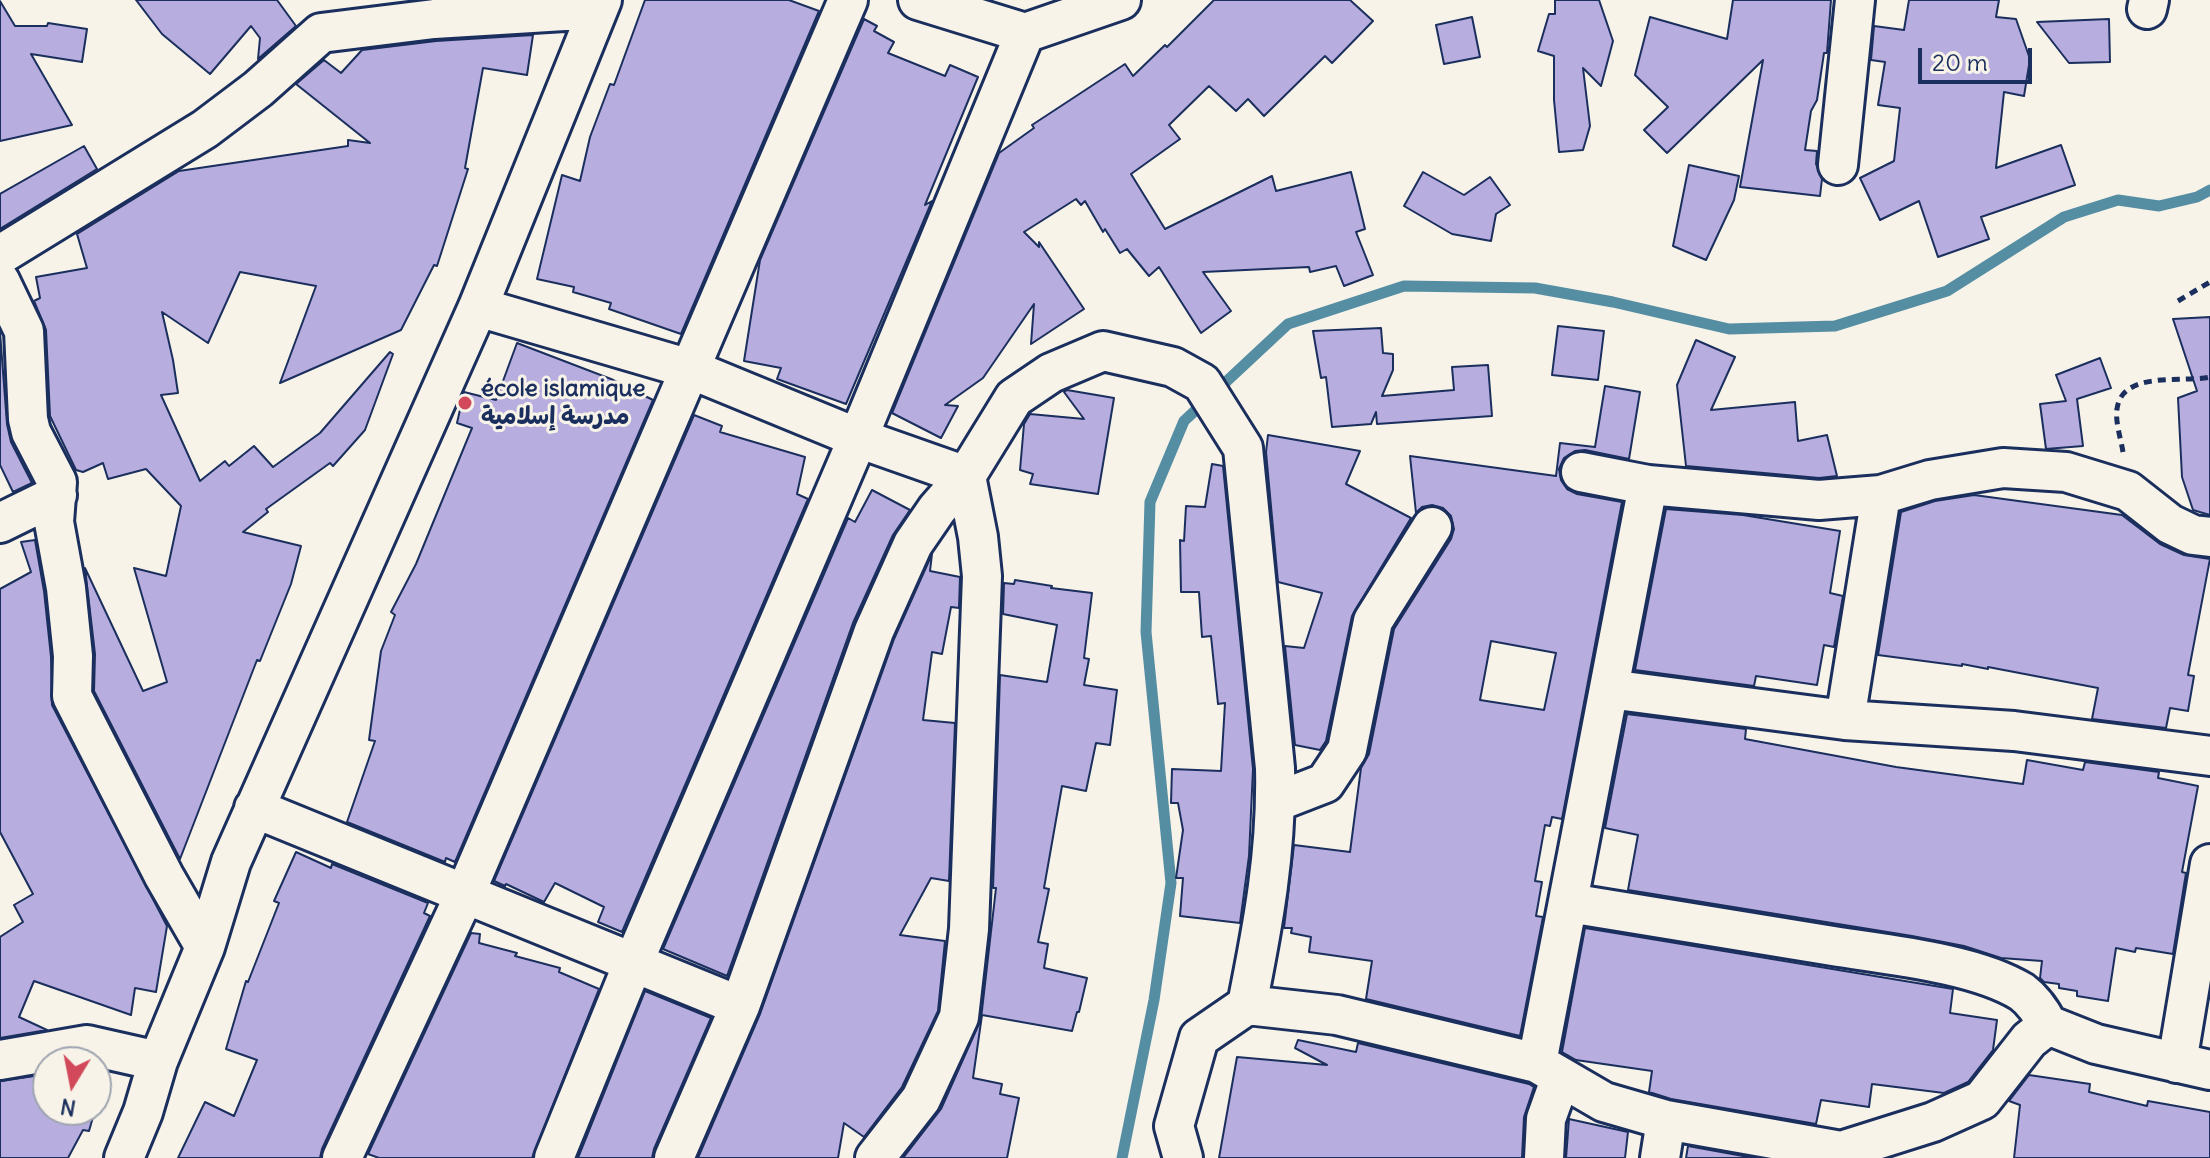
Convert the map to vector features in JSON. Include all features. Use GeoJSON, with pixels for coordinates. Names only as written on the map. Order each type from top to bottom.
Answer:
{"type":"FeatureCollection","features":[{"type":"Feature","properties":{"kind":"street"},"geometry":{"type":"LineString","coordinates":[[342,1158],[465,894],[848,0]]}},
{"type":"Feature","properties":{"kind":"street"},"geometry":{"type":"LineString","coordinates":[[918,0],[1025,33],[1121,0]]}},
{"type":"Feature","properties":{"kind":"street"},"geometry":{"type":"LineString","coordinates":[[1838,165],[1855,0]]}},
{"type":"Feature","properties":{"kind":"street"},"geometry":{"type":"LineString","coordinates":[[0,255],[205,129],[258,89],[321,33],[600,4],[478,307],[231,862],[205,947],[158,1061],[143,1112],[124,1158]]}},
{"type":"Feature","properties":{"kind":"street"},"geometry":{"type":"LineString","coordinates":[[554,1158],[1025,33]]}},
{"type":"Feature","properties":{"kind":"street"},"geometry":{"type":"LineString","coordinates":[[0,281],[24,331],[31,432],[57,482],[54,522],[66,588],[73,656],[72,696],[164,876],[205,947]]}},
{"type":"Feature","properties":{"kind":"street"},"geometry":{"type":"LineString","coordinates":[[478,307],[690,369],[858,438],[966,476]]}},
{"type":"Feature","properties":{"kind":"street"},"geometry":{"type":"LineString","coordinates":[[674,1158],[740,1006],[874,631],[913,544],[937,509],[966,476],[1014,398],[1051,373],[1103,351],[1173,367],[1202,383],[1243,448],[1274,753],[1276,802],[1269,895],[1247,1005]]}},
{"type":"Feature","properties":{"kind":"street"},"geometry":{"type":"LineString","coordinates":[[1581,472],[1648,485],[1819,500],[1881,495],[1930,480],[2003,468],[2066,472],[2128,491],[2170,524],[2193,535],[2210,537]]}},
{"type":"Feature","properties":{"kind":"street"},"geometry":{"type":"LineString","coordinates":[[875,1158],[921,1099],[959,1017],[969,929],[982,576],[966,476]]}},
{"type":"Feature","properties":{"kind":"street"},"geometry":{"type":"LineString","coordinates":[[1544,1158],[1549,1070],[1569,903],[1648,485]]}},
{"type":"Feature","properties":{"kind":"street"},"geometry":{"type":"LineString","coordinates":[[0,523],[57,495]]}},
{"type":"Feature","properties":{"kind":"street"},"geometry":{"type":"LineString","coordinates":[[1845,720],[1881,495]]}},
{"type":"Feature","properties":{"kind":"street"},"geometry":{"type":"LineString","coordinates":[[1276,802],[1325,783],[1347,750],[1373,621],[1432,527]]}},
{"type":"Feature","properties":{"kind":"street"},"geometry":{"type":"LineString","coordinates":[[1609,689],[1845,720],[2014,731],[2210,756]]}},
{"type":"Feature","properties":{"kind":"street"},"geometry":{"type":"LineString","coordinates":[[254,808],[740,1006]]}},
{"type":"Feature","properties":{"kind":"street"},"geometry":{"type":"LineString","coordinates":[[1569,903],[1903,957],[1991,978],[2022,992],[2039,1008],[2048,1025],[2096,1044],[2194,1066],[2210,864]]}},
{"type":"Feature","properties":{"kind":"street"},"geometry":{"type":"LineString","coordinates":[[1183,1158],[1174,1126],[1199,1038],[1247,1005],[1337,1015],[1549,1070],[1604,1102],[1666,1120],[1841,1151],[1933,1122],[1982,1100],[2029,1040],[2048,1025]]}},
{"type":"Feature","properties":{"kind":"street"},"geometry":{"type":"LineString","coordinates":[[0,1060],[87,1045],[158,1061]]}},
{"type":"Feature","properties":{"kind":"street"},"geometry":{"type":"LineString","coordinates":[[1660,1158],[1666,1120]]}},
{"type":"Feature","properties":{"kind":"path"},"geometry":{"type":"LineString","coordinates":[[2178,301],[2210,282]]}},
{"type":"Feature","properties":{"kind":"path"},"geometry":{"type":"LineString","coordinates":[[2128,491],[2117,409],[2121,398],[2129,388],[2142,382],[2210,377]]}},
{"type":"Feature","properties":{"kind":"building"},"geometry":{"type":"Polygon","coordinates":[[[136,0],[277,0],[296,26],[258,59],[260,38],[251,26],[210,74],[162,34],[136,0]]]}},
{"type":"Feature","properties":{"kind":"building"},"geometry":{"type":"Polygon","coordinates":[[[645,0],[789,0],[819,11],[681,334],[609,309],[611,303],[573,292],[574,287],[537,279],[562,175],[580,181],[590,137],[610,84],[614,85],[645,0]]]}},
{"type":"Feature","properties":{"kind":"building"},"geometry":{"type":"Polygon","coordinates":[[[1214,0],[1350,0],[1373,21],[1332,63],[1325,56],[1264,116],[1248,99],[1236,111],[1209,86],[1169,125],[1180,139],[1131,174],[1165,229],[1272,176],[1276,191],[1351,172],[1365,229],[1356,232],[1373,275],[1344,286],[1336,266],[1310,272],[1309,267],[1203,272],[1231,311],[1201,333],[1159,267],[1149,276],[1127,249],[1120,253],[1085,201],[1081,205],[1076,199],[1024,232],[1039,247],[1039,242],[1084,309],[1031,344],[1034,304],[983,378],[945,405],[958,406],[941,438],[892,413],[999,153],[1034,128],[1032,125],[1125,64],[1133,76],[1214,0]]]}},
{"type":"Feature","properties":{"kind":"building"},"geometry":{"type":"Polygon","coordinates":[[[1555,0],[1599,0],[1613,41],[1601,86],[1583,68],[1590,126],[1583,150],[1559,152],[1554,56],[1538,51],[1549,14],[1555,14],[1555,0]]]}},
{"type":"Feature","properties":{"kind":"building"},"geometry":{"type":"Polygon","coordinates":[[[1733,0],[1831,0],[1827,53],[1824,53],[1805,150],[1817,151],[1816,164],[1822,179],[1820,196],[1740,187],[1763,60],[1667,153],[1644,130],[1668,107],[1635,75],[1650,17],[1727,39],[1733,0]]]}},
{"type":"Feature","properties":{"kind":"building"},"geometry":{"type":"Polygon","coordinates":[[[1909,0],[1999,0],[1996,17],[2016,19],[2030,59],[2024,96],[2004,92],[1996,168],[2061,145],[2075,185],[1981,217],[1989,239],[1938,257],[1919,201],[1880,220],[1860,178],[1894,161],[1900,108],[1878,105],[1885,62],[1871,60],[1874,26],[1904,30],[1909,0]]]}},
{"type":"Feature","properties":{"kind":"building"},"geometry":{"type":"Polygon","coordinates":[[[0,1],[15,26],[47,26],[48,23],[87,29],[82,62],[31,54],[72,125],[0,141],[0,1]]]}},
{"type":"Feature","properties":{"kind":"building"},"geometry":{"type":"Polygon","coordinates":[[[1472,17],[1480,57],[1444,64],[1436,25],[1472,17]]]}},
{"type":"Feature","properties":{"kind":"building"},"geometry":{"type":"Polygon","coordinates":[[[864,19],[877,26],[874,31],[894,42],[888,53],[945,76],[950,65],[978,77],[925,205],[932,201],[846,404],[777,379],[781,368],[744,361],[760,260],[864,19]]]}},
{"type":"Feature","properties":{"kind":"building"},"geometry":{"type":"Polygon","coordinates":[[[2109,19],[2110,62],[2069,63],[2037,22],[2109,19]]]}},
{"type":"Feature","properties":{"kind":"building"},"geometry":{"type":"Polygon","coordinates":[[[533,35],[527,75],[483,68],[465,168],[468,169],[437,266],[434,265],[401,330],[280,383],[316,286],[240,272],[208,343],[162,312],[178,393],[161,395],[200,481],[225,461],[229,466],[254,446],[273,467],[320,433],[390,352],[393,354],[365,430],[333,466],[330,463],[266,509],[268,512],[243,532],[301,546],[291,584],[260,661],[257,660],[180,859],[94,691],[95,654],[85,568],[143,691],[167,682],[134,568],[166,576],[181,506],[146,469],[108,479],[103,463],[83,472],[76,470],[50,416],[46,330],[34,301],[40,298],[36,277],[87,268],[77,234],[179,171],[348,146],[348,140],[370,143],[296,84],[324,60],[341,73],[362,50],[436,41],[533,35]]]}},
{"type":"Feature","properties":{"kind":"building"},"geometry":{"type":"Polygon","coordinates":[[[84,146],[97,169],[0,229],[0,194],[84,146]]]}},
{"type":"Feature","properties":{"kind":"building"},"geometry":{"type":"Polygon","coordinates":[[[1689,165],[1739,176],[1734,200],[1706,260],[1673,246],[1689,165]]]}},
{"type":"Feature","properties":{"kind":"building"},"geometry":{"type":"Polygon","coordinates":[[[1423,172],[1464,195],[1490,177],[1510,205],[1496,214],[1491,241],[1452,234],[1404,206],[1423,172]]]}},
{"type":"Feature","properties":{"kind":"building"},"geometry":{"type":"Polygon","coordinates":[[[2210,317],[2210,515],[2193,510],[2182,477],[2178,398],[2197,391],[2173,319],[2210,317]]]}},
{"type":"Feature","properties":{"kind":"building"},"geometry":{"type":"Polygon","coordinates":[[[1558,326],[1604,331],[1598,380],[1552,375],[1558,326]]]}},
{"type":"Feature","properties":{"kind":"building"},"geometry":{"type":"Polygon","coordinates":[[[1381,328],[1383,353],[1393,354],[1393,370],[1382,396],[1454,390],[1452,367],[1488,365],[1492,416],[1377,424],[1376,412],[1371,424],[1332,427],[1326,377],[1321,378],[1313,331],[1381,328]]]}},
{"type":"Feature","properties":{"kind":"building"},"geometry":{"type":"Polygon","coordinates":[[[0,332],[7,424],[11,442],[32,483],[13,492],[0,465],[0,332]]]}},
{"type":"Feature","properties":{"kind":"building"},"geometry":{"type":"Polygon","coordinates":[[[1696,340],[1735,357],[1711,410],[1795,402],[1798,441],[1827,435],[1837,476],[1819,478],[1686,466],[1677,385],[1696,340]]]}},
{"type":"Feature","properties":{"kind":"building"},"geometry":{"type":"Polygon","coordinates":[[[517,343],[611,379],[653,400],[455,862],[446,858],[445,862],[347,822],[375,741],[369,740],[381,651],[395,615],[391,612],[416,564],[472,428],[457,423],[464,392],[496,400],[517,343]]]}},
{"type":"Feature","properties":{"kind":"building"},"geometry":{"type":"Polygon","coordinates":[[[2100,358],[2111,388],[2077,399],[2083,446],[2046,449],[2040,404],[2066,401],[2056,375],[2100,358]]]}},
{"type":"Feature","properties":{"kind":"building"},"geometry":{"type":"Polygon","coordinates":[[[1605,386],[1640,392],[1629,459],[1585,450],[1575,451],[1564,458],[1559,469],[1567,489],[1577,494],[1622,502],[1562,819],[1552,817],[1550,826],[1545,825],[1535,881],[1542,882],[1536,916],[1543,917],[1520,1036],[1366,999],[1372,961],[1309,952],[1311,937],[1291,933],[1292,928],[1284,928],[1294,845],[1350,852],[1361,768],[1369,754],[1394,629],[1451,539],[1454,529],[1451,516],[1443,508],[1432,505],[1422,507],[1416,513],[1410,456],[1556,476],[1560,443],[1595,447],[1605,386]],[[1491,641],[1480,700],[1544,710],[1556,653],[1491,641]]]}},
{"type":"Feature","properties":{"kind":"building"},"geometry":{"type":"Polygon","coordinates":[[[1064,392],[1114,398],[1098,494],[1030,484],[1033,474],[1020,470],[1024,424],[1030,414],[1084,419],[1064,392]]]}},
{"type":"Feature","properties":{"kind":"building"},"geometry":{"type":"Polygon","coordinates":[[[694,415],[722,426],[720,432],[805,457],[797,494],[808,499],[622,932],[598,922],[604,907],[555,883],[544,902],[494,881],[694,415]]]}},
{"type":"Feature","properties":{"kind":"building"},"geometry":{"type":"Polygon","coordinates":[[[1268,435],[1360,451],[1346,484],[1411,518],[1352,616],[1326,741],[1320,750],[1295,745],[1285,646],[1304,648],[1322,593],[1278,582],[1266,452],[1268,435]]]}},
{"type":"Feature","properties":{"kind":"building"},"geometry":{"type":"Polygon","coordinates":[[[1212,464],[1223,466],[1253,769],[1249,856],[1240,923],[1180,916],[1183,878],[1176,878],[1183,830],[1178,803],[1171,803],[1172,769],[1221,771],[1225,703],[1218,704],[1211,636],[1202,637],[1199,592],[1181,592],[1180,540],[1184,541],[1186,506],[1205,507],[1212,464]]]}},
{"type":"Feature","properties":{"kind":"building"},"geometry":{"type":"Polygon","coordinates":[[[872,490],[910,510],[893,535],[853,623],[727,976],[663,949],[848,518],[855,522],[872,490]]]}},
{"type":"Feature","properties":{"kind":"building"},"geometry":{"type":"Polygon","coordinates":[[[1974,495],[2122,515],[2160,544],[2184,555],[2210,559],[2188,675],[2194,676],[2188,711],[2170,708],[2166,728],[2092,719],[2098,688],[1988,667],[1878,655],[1901,512],[1935,501],[1974,495]]]}},
{"type":"Feature","properties":{"kind":"building"},"geometry":{"type":"Polygon","coordinates":[[[1666,509],[1743,515],[1840,531],[1830,593],[1843,596],[1834,647],[1824,645],[1817,685],[1756,676],[1754,686],[1635,670],[1666,509]]]}},
{"type":"Feature","properties":{"kind":"building"},"geometry":{"type":"Polygon","coordinates":[[[35,540],[51,657],[52,705],[167,926],[156,992],[135,988],[131,1015],[34,981],[19,1017],[47,1030],[0,1038],[0,937],[23,922],[14,905],[33,894],[0,832],[0,589],[31,572],[21,542],[35,540]]]}},
{"type":"Feature","properties":{"kind":"building"},"geometry":{"type":"Polygon","coordinates":[[[932,554],[930,571],[960,577],[959,608],[951,607],[942,654],[932,652],[923,720],[955,723],[949,881],[931,878],[900,935],[945,941],[938,1011],[902,1087],[864,1137],[844,1123],[838,1158],[698,1158],[760,1014],[894,639],[932,554]]]}},
{"type":"Feature","properties":{"kind":"building"},"geometry":{"type":"Polygon","coordinates":[[[1015,580],[1092,593],[1084,658],[1089,659],[1084,685],[1117,690],[1110,745],[1096,743],[1086,791],[1062,786],[1044,888],[1049,889],[1038,942],[1048,944],[1044,968],[1087,978],[1072,1031],[982,1015],[973,1078],[1002,1084],[1000,1094],[1019,1098],[1007,1158],[903,1158],[941,1109],[981,1019],[996,888],[993,888],[1000,675],[1047,682],[1057,625],[1003,614],[1004,583],[1014,584],[1015,580]]]}},
{"type":"Feature","properties":{"kind":"building"},"geometry":{"type":"Polygon","coordinates":[[[1627,714],[1746,729],[1745,739],[1896,767],[2023,784],[2027,760],[2083,770],[2085,762],[2159,772],[2158,778],[2198,786],[2182,872],[2186,873],[2173,954],[2116,948],[2108,1001],[2077,996],[2077,991],[2044,982],[2040,978],[2042,961],[2001,958],[1964,946],[1912,936],[1628,890],[1638,835],[1605,828],[1627,714]]]}},
{"type":"Feature","properties":{"kind":"building"},"geometry":{"type":"Polygon","coordinates":[[[296,852],[428,903],[424,913],[430,916],[320,1158],[178,1158],[205,1102],[234,1116],[257,1060],[226,1049],[246,981],[279,903],[274,901],[296,852]]]}},
{"type":"Feature","properties":{"kind":"building"},"geometry":{"type":"Polygon","coordinates":[[[1585,928],[1953,989],[1950,1013],[1997,1020],[1993,1050],[1968,1082],[1944,1093],[1872,1084],[1869,1107],[1821,1100],[1816,1124],[1671,1099],[1649,1092],[1652,1071],[1576,1060],[1562,1052],[1585,928]]]}},
{"type":"Feature","properties":{"kind":"building"},"geometry":{"type":"Polygon","coordinates":[[[471,933],[480,934],[479,943],[560,968],[559,972],[599,989],[532,1158],[379,1158],[368,1154],[471,933]]]}},
{"type":"Feature","properties":{"kind":"building"},"geometry":{"type":"Polygon","coordinates":[[[645,991],[711,1018],[652,1158],[578,1158],[645,991]]]}},
{"type":"Feature","properties":{"kind":"building"},"geometry":{"type":"Polygon","coordinates":[[[1298,1040],[1356,1052],[1358,1043],[1529,1084],[1534,1087],[1524,1117],[1522,1158],[1219,1158],[1237,1057],[1327,1065],[1295,1048],[1298,1040]]]}},
{"type":"Feature","properties":{"kind":"building"},"geometry":{"type":"Polygon","coordinates":[[[2029,1075],[2090,1084],[2089,1092],[2147,1106],[2148,1101],[2210,1112],[2210,1158],[2014,1158],[2020,1105],[2009,1101],[2029,1075]]]}},
{"type":"Feature","properties":{"kind":"building"},"geometry":{"type":"Polygon","coordinates":[[[32,1076],[32,1126],[90,1126],[89,1131],[83,1130],[68,1158],[0,1158],[0,1081],[32,1076]]]}},
{"type":"Feature","properties":{"kind":"building"},"geometry":{"type":"Polygon","coordinates":[[[1569,1119],[1628,1132],[1625,1158],[1566,1158],[1569,1119]]]}},
{"type":"Feature","properties":{"kind":"building"},"geometry":{"type":"Polygon","coordinates":[[[1688,1146],[1754,1158],[1686,1158],[1688,1146]]]}},
{"type":"Feature","properties":{"kind":"waterway"},"geometry":{"type":"LineString","coordinates":[[1122,1158],[1154,1000],[1171,883],[1146,632],[1150,502],[1184,421],[1288,324],[1404,286],[1535,288],[1613,302],[1729,329],[1835,326],[1947,291],[2064,217],[2118,200],[2159,206],[2197,197],[2210,190]]}},
{"type":"Feature","properties":{"kind":"place","name":"école islamique مدرسة إسلامية"},"geometry":{"type":"Point","coordinates":[465,403]}}]}
